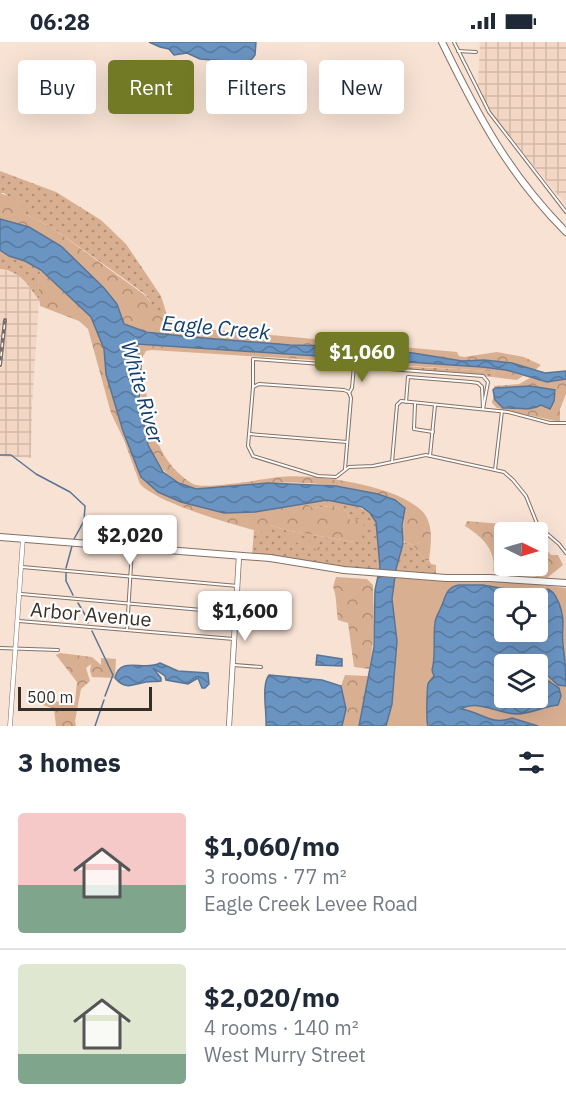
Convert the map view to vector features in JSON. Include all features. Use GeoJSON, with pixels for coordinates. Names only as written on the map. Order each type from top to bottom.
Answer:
{"type":"FeatureCollection","features":[{"type":"Feature","properties":{"kind":"main road"},"geometry":{"type":"LineString","coordinates":[[442,42],[497,133],[524,184],[566,232]]}},
{"type":"Feature","properties":{"kind":"main road"},"geometry":{"type":"LineString","coordinates":[[0,537],[293,562],[330,569],[566,585]]}},
{"type":"Feature","properties":{"kind":"main road"},"geometry":{"type":"LineString","coordinates":[[229,726],[239,557]]}},
{"type":"Feature","properties":{"kind":"street"},"geometry":{"type":"LineString","coordinates":[[454,42],[497,133],[566,212]]}},
{"type":"Feature","properties":{"kind":"street"},"geometry":{"type":"LineString","coordinates":[[458,51],[476,52]]}},
{"type":"Feature","properties":{"kind":"street"},"geometry":{"type":"LineString","coordinates":[[254,387],[252,382],[253,359],[484,376],[488,382],[483,409]]}},
{"type":"Feature","properties":{"kind":"street"},"geometry":{"type":"LineString","coordinates":[[345,469],[354,366]]}},
{"type":"Feature","properties":{"kind":"street"},"geometry":{"type":"LineString","coordinates":[[406,402],[408,376],[478,383],[482,387],[483,409]]}},
{"type":"Feature","properties":{"kind":"street"},"geometry":{"type":"LineString","coordinates":[[350,393],[344,390],[258,384],[252,391],[248,448],[255,456],[318,476],[336,477],[349,466],[371,466],[430,456],[504,472],[526,496],[538,526],[566,553]]}},
{"type":"Feature","properties":{"kind":"street"},"geometry":{"type":"LineString","coordinates":[[392,462],[396,405],[399,402],[502,411],[550,423],[566,423]]}},
{"type":"Feature","properties":{"kind":"street"},"geometry":{"type":"LineString","coordinates":[[415,403],[414,429],[433,432]]}},
{"type":"Feature","properties":{"kind":"street"},"geometry":{"type":"LineString","coordinates":[[430,456],[435,404]]}},
{"type":"Feature","properties":{"kind":"street"},"geometry":{"type":"LineString","coordinates":[[495,470],[502,411]]}},
{"type":"Feature","properties":{"kind":"street"},"geometry":{"type":"LineString","coordinates":[[249,434],[347,442]]}},
{"type":"Feature","properties":{"kind":"street"},"geometry":{"type":"LineString","coordinates":[[10,726],[23,538]]}},
{"type":"Feature","properties":{"kind":"street"},"geometry":{"type":"LineString","coordinates":[[127,630],[132,548]]}},
{"type":"Feature","properties":{"kind":"street"},"geometry":{"type":"LineString","coordinates":[[21,567],[238,586]]}},
{"type":"Feature","properties":{"kind":"street"},"geometry":{"type":"LineString","coordinates":[[20,594],[236,613]]}},
{"type":"Feature","properties":{"kind":"street","name":"Arbor Avenue"},"geometry":{"type":"LineString","coordinates":[[18,621],[234,639]]}},
{"type":"Feature","properties":{"kind":"street"},"geometry":{"type":"LineString","coordinates":[[0,648],[58,650]]}},
{"type":"Feature","properties":{"kind":"street"},"geometry":{"type":"LineString","coordinates":[[233,665],[261,667]]}},
{"type":"Feature","properties":{"kind":"shaded area"},"geometry":{"type":"Polygon","coordinates":[[[480,42],[566,42],[566,205],[492,115],[478,87],[480,42]]]}},
{"type":"Feature","properties":{"kind":"shaded area"},"geometry":{"type":"Polygon","coordinates":[[[0,269],[16,273],[25,280],[39,301],[31,458],[0,456],[0,269]]]}},
{"type":"Feature","properties":{"kind":"green space"},"geometry":{"type":"Polygon","coordinates":[[[0,171],[56,192],[101,220],[126,244],[161,296],[167,315],[158,312],[146,295],[123,278],[51,227],[25,214],[4,193],[0,193],[0,171]]]}},
{"type":"Feature","properties":{"kind":"green space"},"geometry":{"type":"Polygon","coordinates":[[[0,193],[20,201],[25,214],[51,227],[146,296],[157,310],[182,327],[457,352],[459,356],[464,357],[497,352],[524,357],[541,365],[534,371],[512,363],[484,360],[462,361],[413,353],[191,337],[137,330],[124,324],[104,288],[61,246],[29,227],[0,219],[0,193]]]}},
{"type":"Feature","properties":{"kind":"green space"},"geometry":{"type":"Polygon","coordinates":[[[0,250],[41,270],[38,279],[40,302],[19,276],[0,269],[0,250]]]}},
{"type":"Feature","properties":{"kind":"green space"},"geometry":{"type":"Polygon","coordinates":[[[41,270],[91,317],[104,349],[106,374],[131,450],[205,508],[224,513],[255,512],[305,503],[313,508],[331,506],[347,511],[351,521],[355,523],[356,519],[364,521],[362,542],[285,530],[270,525],[267,530],[260,532],[179,506],[140,484],[124,440],[111,413],[88,329],[79,321],[40,306],[38,279],[41,270]]]}},
{"type":"Feature","properties":{"kind":"green space"},"geometry":{"type":"Polygon","coordinates":[[[137,344],[482,367],[506,370],[523,376],[517,380],[493,377],[495,373],[490,371],[152,350],[146,351],[142,358],[137,344]]]}},
{"type":"Feature","properties":{"kind":"green space"},"geometry":{"type":"Polygon","coordinates":[[[309,361],[490,371],[495,373],[493,377],[309,361]]]}},
{"type":"Feature","properties":{"kind":"green space"},"geometry":{"type":"Polygon","coordinates":[[[143,371],[151,419],[161,448],[168,462],[193,484],[208,486],[294,476],[333,479],[375,488],[411,503],[423,512],[430,529],[429,560],[425,561],[413,545],[402,538],[405,508],[380,496],[341,487],[278,482],[224,489],[198,489],[176,480],[162,469],[148,445],[141,402],[141,373],[143,371]]]}},
{"type":"Feature","properties":{"kind":"green space"},"geometry":{"type":"Polygon","coordinates":[[[530,378],[551,382],[566,379],[566,394],[560,409],[560,422],[497,408],[492,403],[494,393],[495,400],[503,408],[532,409],[544,404],[556,392],[530,386],[495,388],[494,386],[519,384],[530,378]]]}},
{"type":"Feature","properties":{"kind":"green space"},"geometry":{"type":"Polygon","coordinates":[[[327,500],[358,507],[374,518],[379,538],[379,570],[252,555],[254,530],[260,532],[270,525],[285,530],[362,542],[355,523],[351,521],[347,511],[331,506],[313,508],[305,503],[327,500]]]}},
{"type":"Feature","properties":{"kind":"green space"},"geometry":{"type":"Polygon","coordinates":[[[467,521],[494,523],[494,563],[487,544],[465,526],[467,521]]]}},
{"type":"Feature","properties":{"kind":"green space"},"geometry":{"type":"Polygon","coordinates":[[[294,535],[320,547],[342,551],[342,554],[327,553],[286,539],[287,536],[294,535]]]}},
{"type":"Feature","properties":{"kind":"green space"},"geometry":{"type":"Polygon","coordinates":[[[405,542],[413,545],[425,561],[429,560],[431,564],[436,565],[436,574],[396,571],[405,542]]]}},
{"type":"Feature","properties":{"kind":"green space"},"geometry":{"type":"Polygon","coordinates":[[[548,551],[551,555],[558,555],[563,565],[547,578],[532,576],[548,576],[548,551]]]}},
{"type":"Feature","properties":{"kind":"green space"},"geometry":{"type":"Polygon","coordinates":[[[395,576],[496,580],[566,588],[566,726],[386,726],[392,704],[397,641],[392,599],[395,576]]]}},
{"type":"Feature","properties":{"kind":"green space"},"geometry":{"type":"Polygon","coordinates":[[[336,577],[367,579],[373,585],[373,638],[369,669],[354,667],[348,623],[338,620],[333,587],[336,577]]]}},
{"type":"Feature","properties":{"kind":"green space"},"geometry":{"type":"Polygon","coordinates":[[[60,653],[92,657],[101,665],[101,658],[116,659],[115,678],[92,677],[91,664],[86,668],[90,681],[81,689],[76,726],[56,726],[54,709],[43,705],[43,701],[75,702],[77,682],[56,655],[60,653]]]}},
{"type":"Feature","properties":{"kind":"green space"},"geometry":{"type":"Polygon","coordinates":[[[345,675],[368,676],[359,726],[342,726],[346,709],[341,686],[345,675]]]}},
{"type":"Feature","properties":{"kind":"water"},"geometry":{"type":"Polygon","coordinates":[[[149,42],[256,42],[255,55],[250,60],[200,59],[187,53],[174,55],[169,49],[149,42]]]}},
{"type":"Feature","properties":{"kind":"water"},"geometry":{"type":"Polygon","coordinates":[[[0,219],[29,227],[61,246],[117,304],[124,324],[146,332],[413,353],[462,361],[484,360],[512,363],[545,373],[566,371],[566,379],[547,382],[506,370],[482,367],[137,344],[141,366],[139,399],[148,445],[163,472],[179,483],[196,489],[268,483],[336,486],[378,494],[395,500],[405,508],[402,526],[403,544],[396,569],[392,599],[397,641],[392,704],[386,726],[359,726],[374,647],[375,590],[380,567],[376,522],[370,513],[362,507],[327,500],[255,512],[224,513],[181,502],[158,492],[141,477],[123,431],[106,374],[104,349],[91,317],[41,270],[0,250],[0,219]]]}},
{"type":"Feature","properties":{"kind":"water"},"geometry":{"type":"Polygon","coordinates":[[[530,386],[555,390],[554,401],[550,409],[541,405],[528,409],[503,408],[495,400],[493,390],[495,388],[530,386]]]}},
{"type":"Feature","properties":{"kind":"water"},"geometry":{"type":"Polygon","coordinates":[[[459,585],[483,585],[500,588],[494,588],[494,642],[548,642],[548,589],[555,595],[562,615],[566,686],[558,685],[548,676],[548,654],[494,654],[494,708],[544,708],[517,714],[481,706],[468,706],[461,709],[492,719],[512,718],[538,726],[428,726],[428,683],[434,676],[432,670],[435,621],[452,588],[459,585]]]}},
{"type":"Feature","properties":{"kind":"water"},"geometry":{"type":"Polygon","coordinates":[[[317,655],[342,659],[342,666],[316,665],[317,655]]]}},
{"type":"Feature","properties":{"kind":"water"},"geometry":{"type":"Polygon","coordinates":[[[160,663],[178,671],[208,673],[209,684],[202,688],[198,678],[188,684],[166,680],[165,676],[153,668],[161,681],[126,686],[115,678],[122,667],[160,663]]]}},
{"type":"Feature","properties":{"kind":"water"},"geometry":{"type":"Polygon","coordinates":[[[269,675],[322,680],[341,686],[346,709],[342,726],[266,726],[265,685],[269,675]]]}},
{"type":"Feature","properties":{"kind":"water"},"geometry":{"type":"Polygon","coordinates":[[[548,681],[559,688],[561,696],[558,705],[548,707],[548,681]]]}},
{"type":"Feature","properties":{"kind":"waterway"},"geometry":{"type":"LineString","coordinates":[[0,455],[11,455],[36,474],[70,492],[85,506],[84,521],[74,539]]}},
{"type":"Feature","properties":{"kind":"waterway"},"geometry":{"type":"LineString","coordinates":[[66,568],[72,546]]}},
{"type":"Feature","properties":{"kind":"waterway"},"geometry":{"type":"LineString","coordinates":[[66,573],[66,581],[73,595]]}},
{"type":"Feature","properties":{"kind":"waterway"},"geometry":{"type":"LineString","coordinates":[[78,603],[88,623]]}},
{"type":"Feature","properties":{"kind":"waterway"},"geometry":{"type":"LineString","coordinates":[[92,631],[113,675],[105,696]]}},
{"type":"Feature","properties":{"kind":"waterway"},"geometry":{"type":"LineString","coordinates":[[95,726],[104,700]]}},
{"type":"Feature","properties":{"kind":"railway"},"geometry":{"type":"LineString","coordinates":[[0,365],[5,320]]}},
{"type":"Feature","properties":{"kind":"water label","name":"Eagle Creek"},"geometry":{"type":"Point","coordinates":[216,327]}},
{"type":"Feature","properties":{"kind":"water label","name":"White River"},"geometry":{"type":"Point","coordinates":[143,392]}}]}
